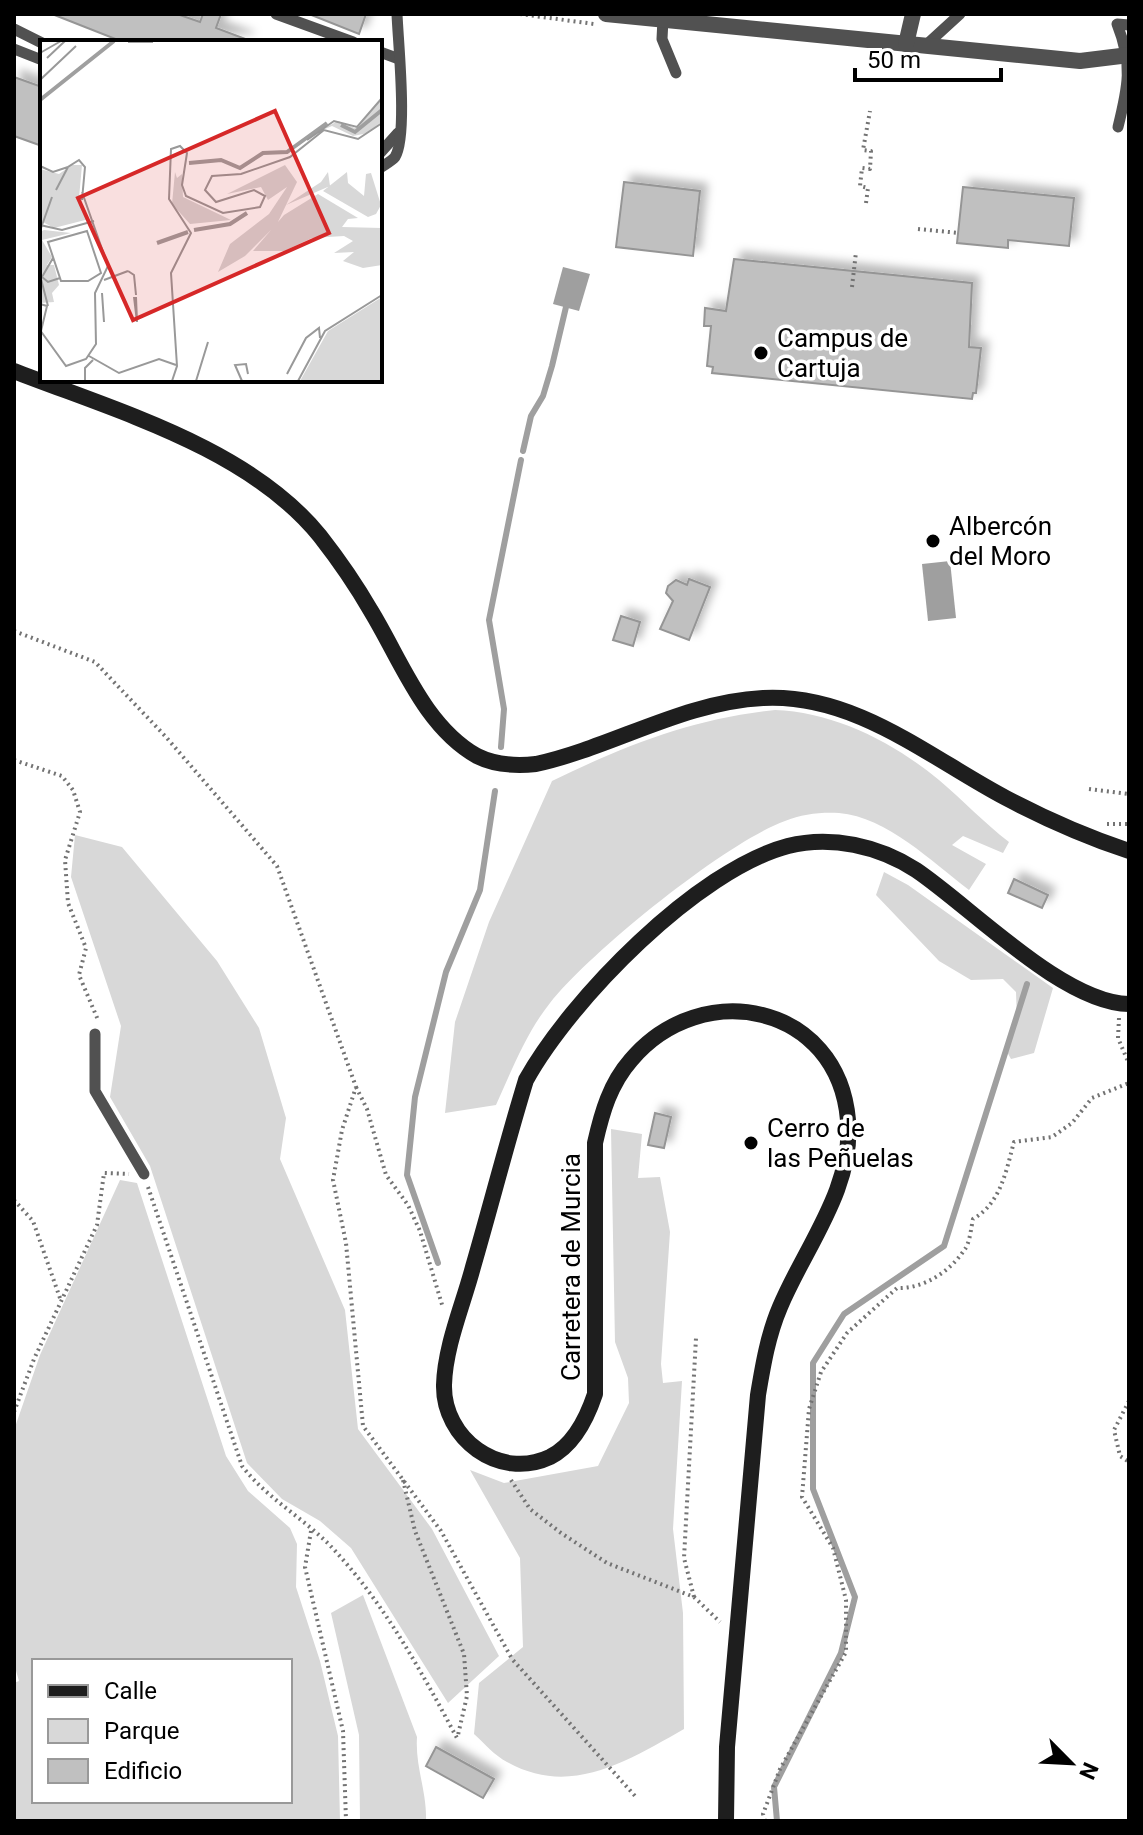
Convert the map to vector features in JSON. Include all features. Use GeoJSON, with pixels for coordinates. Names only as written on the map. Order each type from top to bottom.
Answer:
{"type":"FeatureCollection","features":[{"type":"Feature","properties":{"kind":"main road"},"geometry":{"type":"LineString","coordinates":[[14,371],[40,382]]}},
{"type":"Feature","properties":{"kind":"main road"},"geometry":{"type":"LineString","coordinates":[[41,382],[204,449],[268,486],[320,537],[370,608],[424,705],[451,735],[478,756],[516,766],[536,764],[564,758],[643,727],[703,709],[761,698],[819,702],[875,724],[1007,799],[1084,836],[1129,851]]}},
{"type":"Feature","properties":{"kind":"main road"},"geometry":{"type":"LineString","coordinates":[[508,1462],[480,1453],[458,1433],[450,1420],[444,1385],[453,1337],[526,1080],[545,1045],[591,991],[637,946],[734,869],[787,847],[821,841],[883,852],[915,870],[1050,972],[1086,993],[1125,1004]]}},
{"type":"Feature","properties":{"kind":"main road","name":"Carretera de Murcia"},"geometry":{"type":"LineString","coordinates":[[508,1462],[537,1461],[551,1456],[579,1430],[595,1394],[595,1143],[604,1106],[616,1080],[649,1042],[669,1028],[702,1015],[737,1011],[762,1014],[799,1030],[824,1054],[842,1089],[848,1121],[846,1157],[836,1193],[779,1308],[764,1356],[724,1794],[726,1821]]}},
{"type":"Feature","properties":{"kind":"street"},"geometry":{"type":"LineString","coordinates":[[606,14],[1080,61],[1129,55]]}},
{"type":"Feature","properties":{"kind":"street"},"geometry":{"type":"LineString","coordinates":[[906,44],[913,14]]}},
{"type":"Feature","properties":{"kind":"lane"},"geometry":{"type":"LineString","coordinates":[[276,14],[348,40]]}},
{"type":"Feature","properties":{"kind":"lane"},"geometry":{"type":"LineString","coordinates":[[382,167],[395,157],[403,89],[397,14]]}},
{"type":"Feature","properties":{"kind":"lane"},"geometry":{"type":"LineString","coordinates":[[925,46],[960,14]]}},
{"type":"Feature","properties":{"kind":"lane"},"geometry":{"type":"LineString","coordinates":[[663,19],[662,39],[676,73]]}},
{"type":"Feature","properties":{"kind":"lane"},"geometry":{"type":"LineString","coordinates":[[1118,127],[1126,96],[1129,55],[1123,25]]}},
{"type":"Feature","properties":{"kind":"lane"},"geometry":{"type":"LineString","coordinates":[[14,29],[40,42]]}},
{"type":"Feature","properties":{"kind":"lane"},"geometry":{"type":"LineString","coordinates":[[14,49],[40,59]]}},
{"type":"Feature","properties":{"kind":"lane"},"geometry":{"type":"LineString","coordinates":[[382,53],[399,59]]}},
{"type":"Feature","properties":{"kind":"lane"},"geometry":{"type":"LineString","coordinates":[[382,151],[398,132]]}},
{"type":"Feature","properties":{"kind":"lane"},"geometry":{"type":"LineString","coordinates":[[95,1034],[95,1091],[144,1174]]}},
{"type":"Feature","properties":{"kind":"path"},"geometry":{"type":"LineString","coordinates":[[866,203],[868,188],[860,186],[862,168],[870,169],[871,151],[863,150],[870,111]]}},
{"type":"Feature","properties":{"kind":"path"},"geometry":{"type":"LineString","coordinates":[[918,229],[955,233]]}},
{"type":"Feature","properties":{"kind":"path"},"geometry":{"type":"LineString","coordinates":[[852,287],[856,252]]}},
{"type":"Feature","properties":{"kind":"path"},"geometry":{"type":"LineString","coordinates":[[14,631],[95,662],[166,737],[277,866],[356,1087],[367,1109],[386,1175],[408,1205],[420,1231],[453,1337]]}},
{"type":"Feature","properties":{"kind":"path"},"geometry":{"type":"LineString","coordinates":[[14,760],[62,776],[73,790],[80,812],[65,860],[68,903],[86,948],[79,975],[100,1024],[95,1034]]}},
{"type":"Feature","properties":{"kind":"path"},"geometry":{"type":"LineString","coordinates":[[1089,789],[1129,794]]}},
{"type":"Feature","properties":{"kind":"path"},"geometry":{"type":"LineString","coordinates":[[1125,1004],[1118,1038],[1129,1064]]}},
{"type":"Feature","properties":{"kind":"path"},"geometry":{"type":"LineString","coordinates":[[765,1821],[763,1814],[780,1769],[846,1652],[846,1600],[833,1548],[802,1497],[809,1409],[821,1372],[847,1333],[897,1288],[915,1289],[942,1273],[966,1248],[973,1219],[985,1212],[999,1192],[1014,1142],[1052,1137],[1072,1123],[1092,1098],[1129,1083]]}},
{"type":"Feature","properties":{"kind":"path"},"geometry":{"type":"LineString","coordinates":[[356,1087],[333,1180],[346,1243],[363,1426],[441,1531],[512,1659],[636,1797]]}},
{"type":"Feature","properties":{"kind":"path"},"geometry":{"type":"LineString","coordinates":[[14,1412],[97,1225],[104,1173],[144,1174],[242,1466],[260,1490],[335,1550],[375,1599],[416,1661],[457,1738],[467,1696],[464,1654],[415,1531],[402,1479]]}},
{"type":"Feature","properties":{"kind":"path"},"geometry":{"type":"LineString","coordinates":[[14,1200],[33,1221],[62,1303]]}},
{"type":"Feature","properties":{"kind":"path"},"geometry":{"type":"LineString","coordinates":[[694,1597],[684,1558],[696,1338]]}},
{"type":"Feature","properties":{"kind":"path"},"geometry":{"type":"LineString","coordinates":[[1129,1401],[1114,1430],[1120,1456],[1129,1462]]}},
{"type":"Feature","properties":{"kind":"path"},"geometry":{"type":"LineString","coordinates":[[508,1462],[512,1486],[530,1509],[561,1533],[607,1563],[694,1597],[717,1621],[738,1627]]}},
{"type":"Feature","properties":{"kind":"path"},"geometry":{"type":"LineString","coordinates":[[311,1531],[305,1567],[343,1731],[346,1821]]}},
{"type":"Feature","properties":{"kind":"green space"},"geometry":{"type":"Polygon","coordinates":[[[775,710],[819,716],[841,723],[902,753],[939,780],[1009,842],[1003,853],[963,836],[952,845],[986,864],[969,890],[908,842],[857,816],[818,813],[785,821],[729,851],[695,875],[595,956],[550,1003],[534,1027],[496,1105],[445,1113],[455,1022],[489,922],[552,781],[660,735],[716,720],[775,710]]]}},
{"type":"Feature","properties":{"kind":"green space"},"geometry":{"type":"Polygon","coordinates":[[[75,835],[122,847],[217,961],[259,1028],[286,1118],[280,1159],[345,1310],[358,1429],[432,1529],[499,1656],[448,1703],[351,1548],[320,1521],[282,1499],[247,1463],[150,1166],[110,1097],[121,1026],[71,877],[75,835]]]}},
{"type":"Feature","properties":{"kind":"green space"},"geometry":{"type":"Polygon","coordinates":[[[884,872],[908,885],[1053,988],[1034,1053],[1011,1059],[1007,1052],[1017,1021],[1016,992],[1003,979],[971,980],[939,961],[876,895],[884,872]]]}},
{"type":"Feature","properties":{"kind":"green space"},"geometry":{"type":"Polygon","coordinates":[[[611,1129],[642,1134],[638,1178],[660,1177],[670,1232],[661,1364],[663,1383],[682,1381],[673,1529],[683,1613],[684,1729],[621,1763],[599,1771],[577,1776],[554,1776],[531,1772],[507,1762],[474,1734],[479,1683],[523,1647],[520,1558],[470,1470],[504,1483],[598,1466],[629,1403],[628,1378],[615,1342],[611,1129]]]}},
{"type":"Feature","properties":{"kind":"green space"},"geometry":{"type":"Polygon","coordinates":[[[120,1180],[137,1183],[226,1456],[248,1491],[290,1528],[297,1544],[296,1587],[320,1661],[338,1736],[340,1821],[14,1821],[14,1683],[19,1681],[14,1664],[14,1430],[40,1355],[120,1180]]]}},
{"type":"Feature","properties":{"kind":"green space"},"geometry":{"type":"Polygon","coordinates":[[[363,1595],[417,1737],[426,1821],[360,1821],[359,1735],[331,1613],[363,1595]]]}},
{"type":"Feature","properties":{"kind":"shaded area"},"geometry":{"type":"Polygon","coordinates":[[[563,267],[590,274],[579,311],[553,304],[563,267]]]}},
{"type":"Feature","properties":{"kind":"shaded area"},"geometry":{"type":"Polygon","coordinates":[[[950,561],[956,618],[928,621],[922,564],[950,561]]]}},
{"type":"Feature","properties":{"kind":"building"},"geometry":{"type":"Polygon","coordinates":[[[52,14],[177,14],[200,22],[203,14],[221,14],[216,28],[248,40],[118,40],[52,14]]]}},
{"type":"Feature","properties":{"kind":"building"},"geometry":{"type":"Polygon","coordinates":[[[309,14],[366,14],[359,34],[309,14]]]}},
{"type":"Feature","properties":{"kind":"building"},"geometry":{"type":"Polygon","coordinates":[[[14,77],[40,86],[40,145],[14,136],[14,77]]]}},
{"type":"Feature","properties":{"kind":"building"},"geometry":{"type":"Polygon","coordinates":[[[624,182],[700,191],[693,256],[616,247],[624,182]]]}},
{"type":"Feature","properties":{"kind":"building"},"geometry":{"type":"Polygon","coordinates":[[[963,187],[1074,198],[1069,246],[1008,240],[1008,248],[957,243],[963,187]]]}},
{"type":"Feature","properties":{"kind":"building"},"geometry":{"type":"Polygon","coordinates":[[[734,259],[972,283],[969,347],[981,348],[976,393],[973,393],[972,399],[712,373],[713,367],[707,366],[711,326],[704,326],[705,308],[726,311],[734,259]]]}},
{"type":"Feature","properties":{"kind":"building"},"geometry":{"type":"Polygon","coordinates":[[[689,579],[710,587],[689,640],[660,629],[673,601],[666,593],[668,586],[676,580],[687,585],[689,579]]]}},
{"type":"Feature","properties":{"kind":"building"},"geometry":{"type":"Polygon","coordinates":[[[621,616],[640,622],[633,646],[613,640],[621,616]]]}},
{"type":"Feature","properties":{"kind":"building"},"geometry":{"type":"Polygon","coordinates":[[[1014,879],[1048,895],[1042,908],[1008,893],[1014,879]]]}},
{"type":"Feature","properties":{"kind":"building"},"geometry":{"type":"Polygon","coordinates":[[[655,1113],[671,1117],[664,1148],[648,1145],[655,1113]]]}},
{"type":"Feature","properties":{"kind":"building"},"geometry":{"type":"Polygon","coordinates":[[[436,1747],[494,1779],[483,1798],[426,1766],[436,1747]]]}},
{"type":"Feature","properties":{"kind":"waterway"},"geometry":{"type":"LineString","coordinates":[[523,451],[531,416],[543,396],[552,366],[566,307]]}},
{"type":"Feature","properties":{"kind":"waterway"},"geometry":{"type":"LineString","coordinates":[[501,747],[504,709],[489,620],[521,460]]}},
{"type":"Feature","properties":{"kind":"waterway"},"geometry":{"type":"LineString","coordinates":[[438,1263],[407,1175],[415,1097],[446,972],[480,890],[495,791]]}},
{"type":"Feature","properties":{"kind":"waterway"},"geometry":{"type":"LineString","coordinates":[[777,1821],[774,1787],[841,1653],[855,1597],[813,1489],[813,1363],[844,1314],[944,1246],[1027,984]]}},
{"type":"Feature","properties":{"kind":"place","name":"Campus de Cartuja"},"geometry":{"type":"Point","coordinates":[761,353]}},
{"type":"Feature","properties":{"kind":"place","name":"Albercón del Moro"},"geometry":{"type":"Point","coordinates":[933,541]}},
{"type":"Feature","properties":{"kind":"place","name":"Cerro de las Peñuelas"},"geometry":{"type":"Point","coordinates":[751,1143]}}]}
